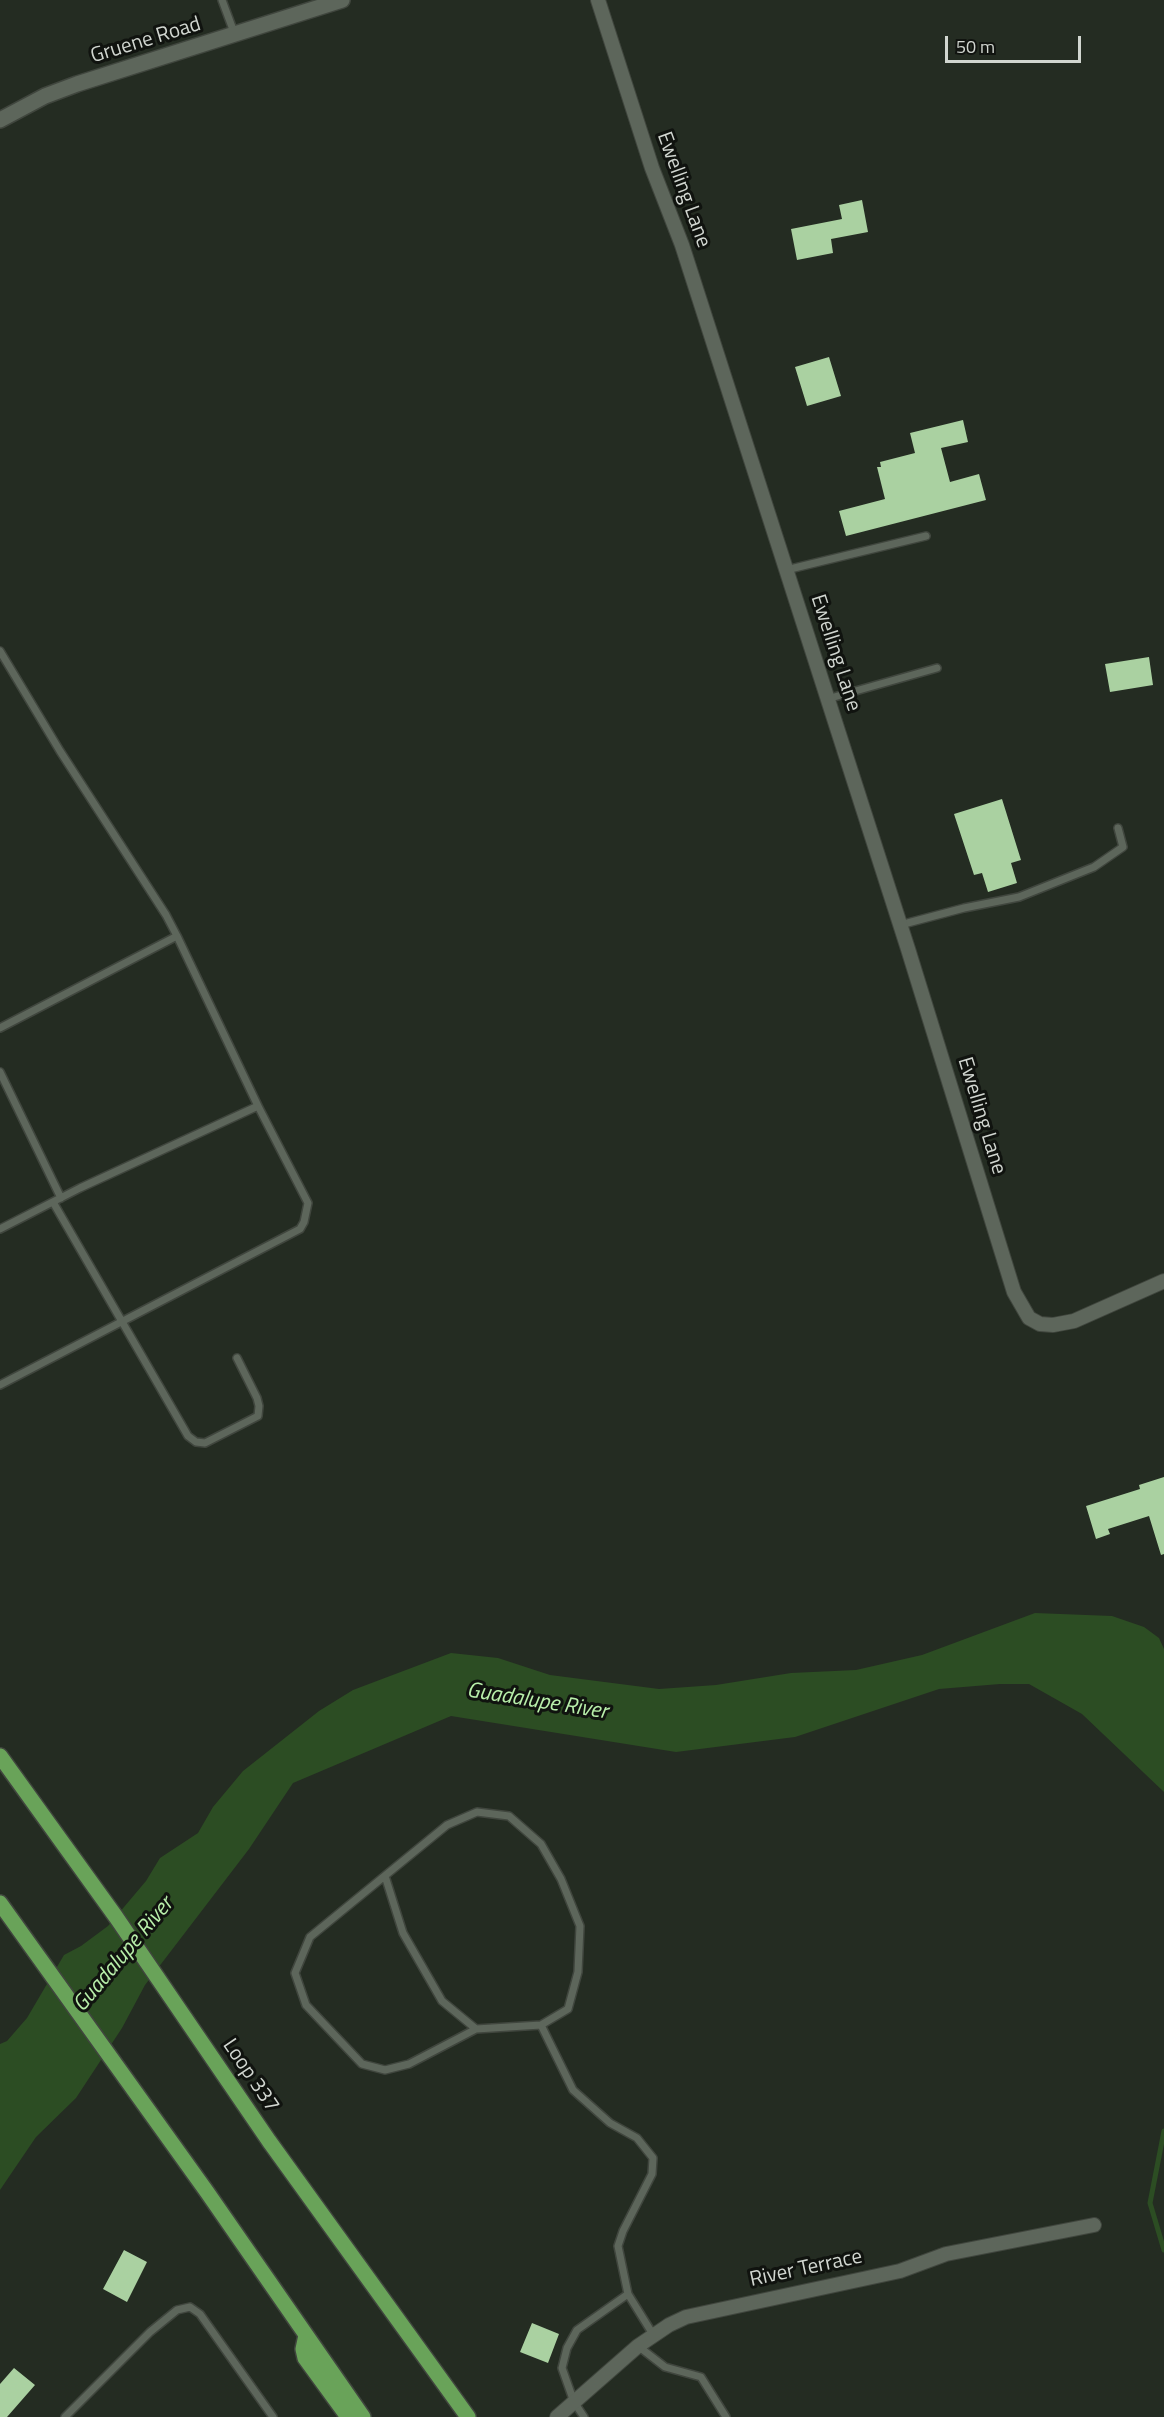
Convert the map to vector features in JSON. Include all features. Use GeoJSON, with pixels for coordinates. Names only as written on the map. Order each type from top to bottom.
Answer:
{"type":"FeatureCollection","features":[{"type":"Feature","properties":{"kind":"main road","name":"Loop 337"},"geometry":{"type":"LineString","coordinates":[[0,1756],[84,1870],[269,2141],[468,2417]]}},
{"type":"Feature","properties":{"kind":"main road"},"geometry":{"type":"LineString","coordinates":[[0,1903],[207,2192],[363,2417]]}},
{"type":"Feature","properties":{"kind":"main road"},"geometry":{"type":"LineString","coordinates":[[306,2335],[303,2349],[305,2358],[348,2417]]}},
{"type":"Feature","properties":{"kind":"street","name":"Gruene Road"},"geometry":{"type":"LineString","coordinates":[[0,120],[27,104],[77,84],[342,0]]}},
{"type":"Feature","properties":{"kind":"street","name":"Ewelling Lane"},"geometry":{"type":"LineString","coordinates":[[598,0],[652,168],[681,245],[786,570],[900,925],[1014,1292],[1029,1318],[1040,1324],[1053,1325],[1074,1321],[1164,1281]]}},
{"type":"Feature","properties":{"kind":"street","name":"River Terrace"},"geometry":{"type":"LineString","coordinates":[[556,2417],[638,2346],[686,2317],[900,2271],[946,2254],[1094,2225]]}},
{"type":"Feature","properties":{"kind":"lane"},"geometry":{"type":"LineString","coordinates":[[222,0],[235,35]]}},
{"type":"Feature","properties":{"kind":"lane"},"geometry":{"type":"LineString","coordinates":[[786,570],[926,536]]}},
{"type":"Feature","properties":{"kind":"lane"},"geometry":{"type":"LineString","coordinates":[[0,651],[60,751],[166,915],[258,1107],[308,1203],[300,1229],[121,1320],[0,1385]]}},
{"type":"Feature","properties":{"kind":"lane"},"geometry":{"type":"LineString","coordinates":[[827,699],[937,668]]}},
{"type":"Feature","properties":{"kind":"lane"},"geometry":{"type":"LineString","coordinates":[[900,925],[964,908],[1019,897],[1094,867],[1123,847],[1118,828]]}},
{"type":"Feature","properties":{"kind":"lane"},"geometry":{"type":"LineString","coordinates":[[0,1028],[177,936]]}},
{"type":"Feature","properties":{"kind":"lane"},"geometry":{"type":"LineString","coordinates":[[0,1072],[61,1198]]}},
{"type":"Feature","properties":{"kind":"lane"},"geometry":{"type":"LineString","coordinates":[[0,1229],[61,1198],[258,1107]]}},
{"type":"Feature","properties":{"kind":"lane"},"geometry":{"type":"LineString","coordinates":[[53,1202],[188,1436],[196,1442],[205,1443],[258,1416],[257,1398],[237,1358]]}},
{"type":"Feature","properties":{"kind":"lane"},"geometry":{"type":"LineString","coordinates":[[477,1812],[509,1816],[541,1844],[561,1879],[580,1926],[579,1972],[568,2009],[542,2025],[476,2029],[409,2064],[385,2070],[362,2064],[306,2005],[296,1973],[310,1937],[386,1876],[447,1826],[477,1812]]}},
{"type":"Feature","properties":{"kind":"lane"},"geometry":{"type":"LineString","coordinates":[[386,1876],[403,1933],[442,2001],[476,2029]]}},
{"type":"Feature","properties":{"kind":"lane"},"geometry":{"type":"LineString","coordinates":[[542,2025],[573,2090],[610,2123],[637,2138],[653,2158],[652,2174],[622,2231],[618,2246],[628,2294],[654,2336]]}},
{"type":"Feature","properties":{"kind":"lane"},"geometry":{"type":"LineString","coordinates":[[584,2417],[574,2402],[562,2368],[567,2348],[578,2330],[628,2294]]}},
{"type":"Feature","properties":{"kind":"lane"},"geometry":{"type":"LineString","coordinates":[[65,2417],[150,2332],[177,2310],[190,2307],[200,2314],[273,2417]]}},
{"type":"Feature","properties":{"kind":"lane"},"geometry":{"type":"LineString","coordinates":[[638,2346],[665,2367],[700,2377],[726,2417]]}},
{"type":"Feature","properties":{"kind":"water","name":"Guadalupe River"},"geometry":{"type":"Polygon","coordinates":[[[1035,1613],[1112,1616],[1144,1627],[1159,1638],[1164,1649],[1164,1792],[1082,1714],[1029,1684],[939,1689],[795,1737],[676,1752],[451,1716],[293,1783],[249,1849],[145,1985],[122,2028],[76,2098],[36,2137],[0,2190],[0,2044],[7,2041],[27,2018],[64,1955],[81,1946],[108,1926],[146,1881],[160,1858],[198,1833],[213,1807],[243,1771],[319,1711],[353,1690],[451,1653],[498,1658],[550,1675],[659,1689],[716,1685],[791,1673],[856,1670],[922,1655],[1035,1613]]]}},
{"type":"Feature","properties":{"kind":"building"},"geometry":{"type":"Polygon","coordinates":[[[862,200],[868,232],[831,239],[833,253],[797,260],[791,229],[842,219],[839,205],[862,200]]]}},
{"type":"Feature","properties":{"kind":"building"},"geometry":{"type":"Polygon","coordinates":[[[829,357],[841,396],[807,406],[795,367],[829,357]]]}},
{"type":"Feature","properties":{"kind":"building"},"geometry":{"type":"Polygon","coordinates":[[[963,420],[968,442],[941,448],[950,482],[979,474],[986,500],[846,536],[839,511],[885,499],[877,467],[881,467],[880,462],[915,453],[910,433],[963,420]]]}},
{"type":"Feature","properties":{"kind":"building"},"geometry":{"type":"Polygon","coordinates":[[[1149,657],[1153,685],[1110,692],[1105,664],[1149,657]]]}},
{"type":"Feature","properties":{"kind":"building"},"geometry":{"type":"Polygon","coordinates":[[[1002,799],[1021,860],[1011,863],[1017,883],[988,892],[982,873],[974,875],[954,814],[1002,799]]]}},
{"type":"Feature","properties":{"kind":"building"},"geometry":{"type":"Polygon","coordinates":[[[1164,1477],[1164,1554],[1161,1555],[1149,1516],[1108,1529],[1110,1534],[1096,1539],[1086,1506],[1140,1489],[1139,1485],[1164,1477]]]}},
{"type":"Feature","properties":{"kind":"building"},"geometry":{"type":"Polygon","coordinates":[[[124,2250],[147,2262],[127,2302],[103,2289],[124,2250]]]}},
{"type":"Feature","properties":{"kind":"building"},"geometry":{"type":"Polygon","coordinates":[[[532,2323],[559,2334],[548,2363],[520,2352],[532,2323]]]}},
{"type":"Feature","properties":{"kind":"building"},"geometry":{"type":"Polygon","coordinates":[[[14,2368],[35,2385],[7,2417],[0,2417],[0,2384],[14,2368]]]}},
{"type":"Feature","properties":{"kind":"waterway"},"geometry":{"type":"LineString","coordinates":[[1164,2131],[1150,2203],[1164,2250]]}}]}
